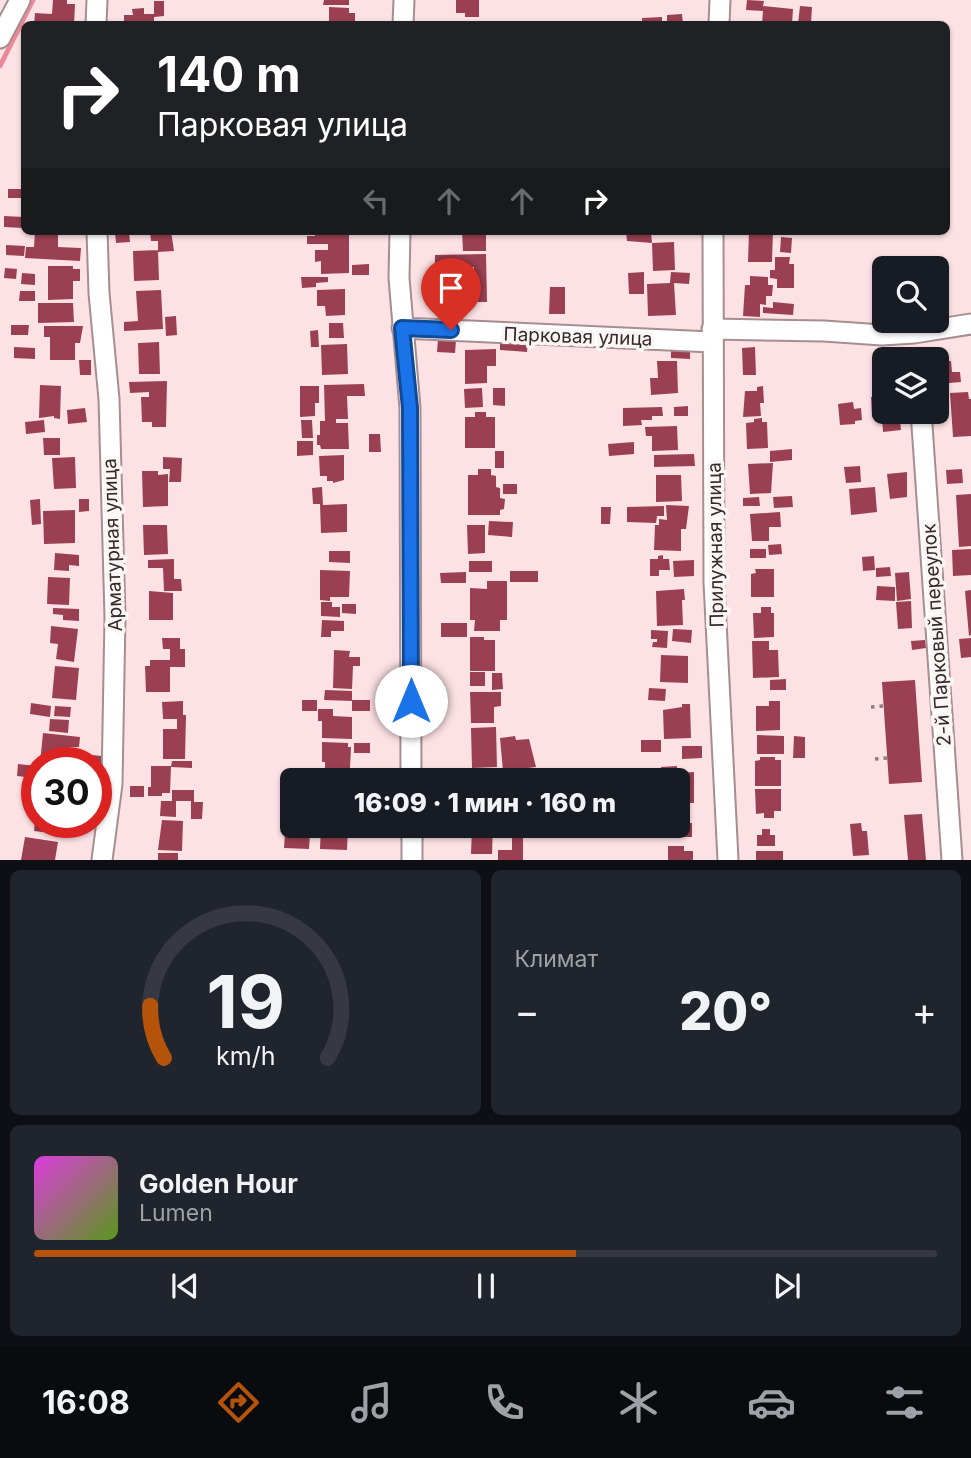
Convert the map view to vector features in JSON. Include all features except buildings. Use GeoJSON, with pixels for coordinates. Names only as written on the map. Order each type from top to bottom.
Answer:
{"type":"FeatureCollection","features":[{"type":"Feature","properties":{"kind":"street"},"geometry":{"type":"LineString","coordinates":[[0,38],[20,0]]}},
{"type":"Feature","properties":{"kind":"street"},"geometry":{"type":"LineString","coordinates":[[96,21],[97,0]]}},
{"type":"Feature","properties":{"kind":"street"},"geometry":{"type":"LineString","coordinates":[[403,21],[404,0]]}},
{"type":"Feature","properties":{"kind":"street"},"geometry":{"type":"LineString","coordinates":[[719,21],[720,0]]}},
{"type":"Feature","properties":{"kind":"street","name":"Арматурная улица"},"geometry":{"type":"LineString","coordinates":[[97,235],[108,398],[115,617],[113,772],[102,859]]}},
{"type":"Feature","properties":{"kind":"street"},"geometry":{"type":"LineString","coordinates":[[400,235],[399,278],[410,408],[411,768]]}},
{"type":"Feature","properties":{"kind":"street","name":"Прилужная улица"},"geometry":{"type":"LineString","coordinates":[[713,235],[714,582],[728,859]]}},
{"type":"Feature","properties":{"kind":"street","name":"Парковая улица"},"geometry":{"type":"LineString","coordinates":[[402,328],[712,335],[824,331],[882,334],[914,333],[971,324]]}},
{"type":"Feature","properties":{"kind":"street","name":"2-й Парковый переулок"},"geometry":{"type":"LineString","coordinates":[[922,424],[951,859]]}},
{"type":"Feature","properties":{"kind":"street"},"geometry":{"type":"LineString","coordinates":[[412,838],[412,859]]}},
{"type":"Feature","properties":{"kind":"path"},"geometry":{"type":"LineString","coordinates":[[871,707],[884,706]]}},
{"type":"Feature","properties":{"kind":"path"},"geometry":{"type":"LineString","coordinates":[[875,759],[888,758]]}},
{"type":"Feature","properties":{"kind":"waterway"},"geometry":{"type":"LineString","coordinates":[[22,21],[33,0]]}},
{"type":"Feature","properties":{"kind":"waterway"},"geometry":{"type":"LineString","coordinates":[[0,66],[21,24]]}},
{"type":"Feature","properties":{"kind":"route"},"geometry":{"type":"LineString","coordinates":[[411,701],[410,408],[402,328],[451,330]]}}]}
